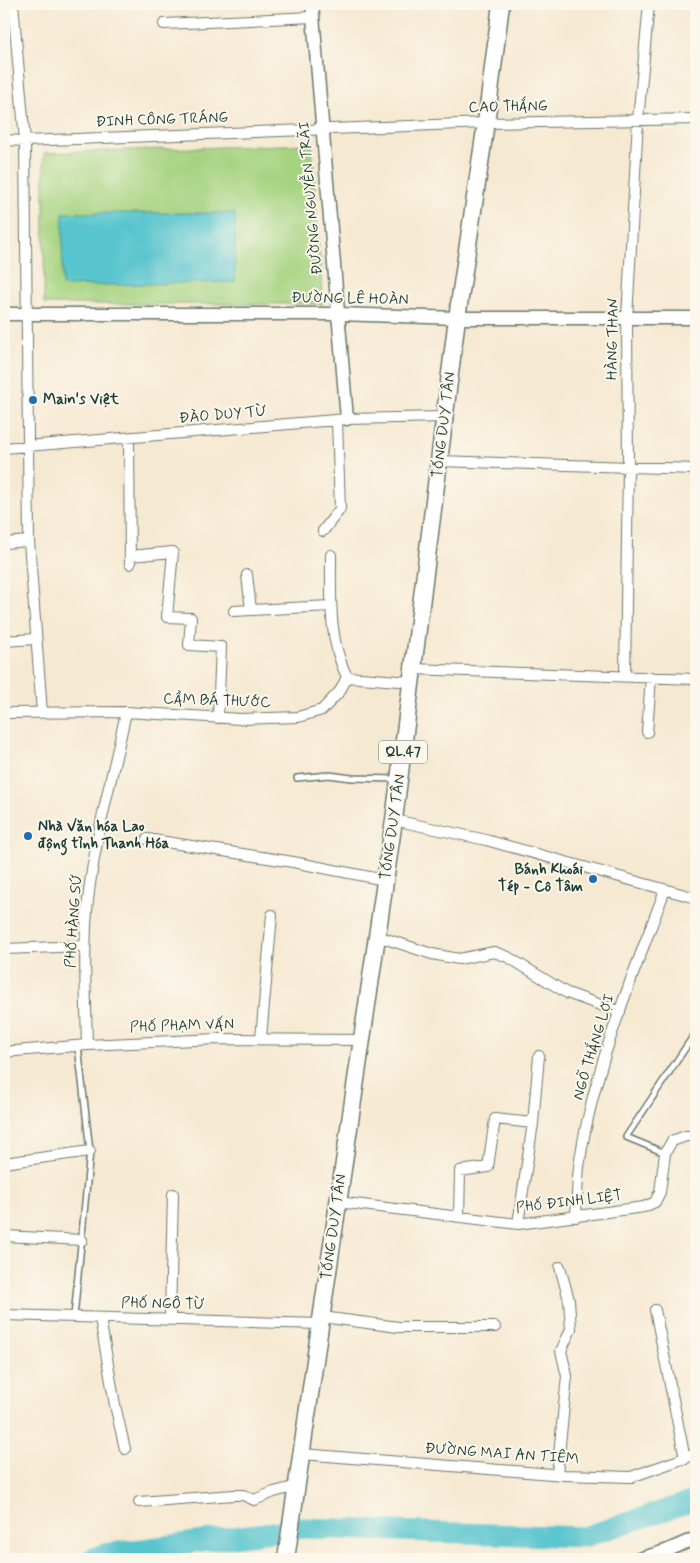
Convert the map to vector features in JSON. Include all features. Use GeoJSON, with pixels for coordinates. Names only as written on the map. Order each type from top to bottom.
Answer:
{"type":"FeatureCollection","features":[{"type":"Feature","properties":{"kind":"highway","name":"TỐNG DUY TÂN"},"geometry":{"type":"LineString","coordinates":[[296,1493],[400,779],[457,318],[486,122],[501,4]]}},
{"type":"Feature","properties":{"kind":"highway","name":"QL.47"},"geometry":{"type":"LineString","coordinates":[[286,1557],[296,1493]]}},
{"type":"Feature","properties":{"kind":"street"},"geometry":{"type":"LineString","coordinates":[[13,4],[25,141],[30,541],[35,639],[42,712]]}},
{"type":"Feature","properties":{"kind":"street","name":"ĐƯỜNG NGUYỄN TRÃI"},"geometry":{"type":"LineString","coordinates":[[312,4],[338,314],[342,420]]}},
{"type":"Feature","properties":{"kind":"street","name":"HÀNG THAN"},"geometry":{"type":"LineString","coordinates":[[625,676],[628,467],[627,318],[638,120],[649,4]]}},
{"type":"Feature","properties":{"kind":"street"},"geometry":{"type":"LineString","coordinates":[[164,24],[313,17]]}},
{"type":"Feature","properties":{"kind":"street","name":"CAO THẮNG"},"geometry":{"type":"LineString","coordinates":[[321,128],[486,122],[696,118]]}},
{"type":"Feature","properties":{"kind":"street","name":"ĐINH CÔNG TRÁNG"},"geometry":{"type":"LineString","coordinates":[[4,140],[25,141],[321,128]]}},
{"type":"Feature","properties":{"kind":"street","name":"ĐƯỜNG LÊ HOÀN"},"geometry":{"type":"LineString","coordinates":[[4,314],[338,314],[457,318],[696,318]]}},
{"type":"Feature","properties":{"kind":"street","name":"ĐÀO DUY TỪ"},"geometry":{"type":"LineString","coordinates":[[4,448],[342,420],[445,417]]}},
{"type":"Feature","properties":{"kind":"street"},"geometry":{"type":"LineString","coordinates":[[323,531],[340,509],[342,420]]}},
{"type":"Feature","properties":{"kind":"street"},"geometry":{"type":"LineString","coordinates":[[130,438],[130,560],[173,552],[167,617],[191,618],[189,645],[221,647],[218,718]]}},
{"type":"Feature","properties":{"kind":"street"},"geometry":{"type":"LineString","coordinates":[[440,461],[696,469]]}},
{"type":"Feature","properties":{"kind":"street"},"geometry":{"type":"LineString","coordinates":[[4,542],[30,541]]}},
{"type":"Feature","properties":{"kind":"street"},"geometry":{"type":"LineString","coordinates":[[331,555],[330,606],[338,660],[347,677],[412,675],[625,676],[696,679]]}},
{"type":"Feature","properties":{"kind":"street"},"geometry":{"type":"LineString","coordinates":[[247,575],[251,610]]}},
{"type":"Feature","properties":{"kind":"street"},"geometry":{"type":"LineString","coordinates":[[234,611],[330,606]]}},
{"type":"Feature","properties":{"kind":"street"},"geometry":{"type":"LineString","coordinates":[[4,641],[35,639]]}},
{"type":"Feature","properties":{"kind":"street","name":"CẦM BÁ THƯỚC"},"geometry":{"type":"LineString","coordinates":[[4,713],[126,712],[241,719],[298,717],[322,710],[340,691],[347,677]]}},
{"type":"Feature","properties":{"kind":"street"},"geometry":{"type":"LineString","coordinates":[[648,732],[651,677]]}},
{"type":"Feature","properties":{"kind":"street","name":"PHỐ HÀNG SỨ"},"geometry":{"type":"LineString","coordinates":[[82,1045],[88,899],[99,834],[126,712]]}},
{"type":"Feature","properties":{"kind":"street"},"geometry":{"type":"LineString","coordinates":[[394,820],[486,840],[696,898]]}},
{"type":"Feature","properties":{"kind":"street"},"geometry":{"type":"LineString","coordinates":[[147,839],[293,862],[385,880]]}},
{"type":"Feature","properties":{"kind":"street","name":"NGÕ THẮNG LỢI"},"geometry":{"type":"LineString","coordinates":[[576,1217],[580,1162],[599,1076],[620,1012],[665,890]]}},
{"type":"Feature","properties":{"kind":"street"},"geometry":{"type":"LineString","coordinates":[[261,1038],[272,915]]}},
{"type":"Feature","properties":{"kind":"street"},"geometry":{"type":"LineString","coordinates":[[377,936],[432,954],[459,959],[494,952],[508,957],[567,993],[620,1012]]}},
{"type":"Feature","properties":{"kind":"street"},"geometry":{"type":"LineString","coordinates":[[4,949],[85,946]]}},
{"type":"Feature","properties":{"kind":"street","name":"PHỐ PHẠM VẤN"},"geometry":{"type":"LineString","coordinates":[[4,1052],[82,1045],[261,1038],[362,1040]]}},
{"type":"Feature","properties":{"kind":"street"},"geometry":{"type":"LineString","coordinates":[[518,1224],[533,1123],[539,1056]]}},
{"type":"Feature","properties":{"kind":"street"},"geometry":{"type":"LineString","coordinates":[[459,1217],[460,1171],[488,1167],[496,1119],[533,1123]]}},
{"type":"Feature","properties":{"kind":"street"},"geometry":{"type":"LineString","coordinates":[[665,1153],[672,1141],[686,1136],[696,1136]]}},
{"type":"Feature","properties":{"kind":"street"},"geometry":{"type":"LineString","coordinates":[[4,1163],[90,1151]]}},
{"type":"Feature","properties":{"kind":"street","name":"PHỐ ĐINH LIỆT"},"geometry":{"type":"LineString","coordinates":[[338,1202],[518,1224],[644,1208],[655,1202],[660,1192],[665,1153]]}},
{"type":"Feature","properties":{"kind":"street"},"geometry":{"type":"LineString","coordinates":[[170,1318],[173,1194]]}},
{"type":"Feature","properties":{"kind":"street"},"geometry":{"type":"LineString","coordinates":[[4,1236],[82,1240]]}},
{"type":"Feature","properties":{"kind":"street"},"geometry":{"type":"LineString","coordinates":[[557,1474],[567,1376],[561,1351],[571,1329],[569,1300],[560,1267]]}},
{"type":"Feature","properties":{"kind":"street"},"geometry":{"type":"LineString","coordinates":[[655,1310],[685,1458]]}},
{"type":"Feature","properties":{"kind":"street","name":"PHỐ NGÔ TỪ"},"geometry":{"type":"LineString","coordinates":[[4,1315],[74,1318],[321,1321],[398,1327],[495,1327]]}},
{"type":"Feature","properties":{"kind":"street"},"geometry":{"type":"LineString","coordinates":[[100,1318],[114,1405],[125,1449]]}},
{"type":"Feature","properties":{"kind":"street","name":"ĐƯỜNG MAI AN TIÊM"},"geometry":{"type":"LineString","coordinates":[[302,1454],[557,1474],[631,1477],[696,1454]]}},
{"type":"Feature","properties":{"kind":"street"},"geometry":{"type":"LineString","coordinates":[[139,1502],[234,1495],[243,1495],[254,1500],[274,1492],[296,1493]]}},
{"type":"Feature","properties":{"kind":"street"},"geometry":{"type":"LineString","coordinates":[[639,1559],[667,1555],[696,1538]]}},
{"type":"Feature","properties":{"kind":"lane"},"geometry":{"type":"LineString","coordinates":[[296,778],[329,775],[352,778],[400,779]]}},
{"type":"Feature","properties":{"kind":"lane"},"geometry":{"type":"LineString","coordinates":[[665,1153],[626,1137],[696,1032]]}},
{"type":"Feature","properties":{"kind":"lane"},"geometry":{"type":"LineString","coordinates":[[74,1318],[90,1151],[82,1045]]}},
{"type":"Feature","properties":{"kind":"green space"},"geometry":{"type":"Polygon","coordinates":[[[312,144],[323,304],[44,304],[44,153],[312,144]]]}},
{"type":"Feature","properties":{"kind":"water"},"geometry":{"type":"Polygon","coordinates":[[[63,213],[235,213],[235,282],[62,286],[63,213]]]}},
{"type":"Feature","properties":{"kind":"waterway"},"geometry":{"type":"LineString","coordinates":[[91,1559],[104,1554],[302,1528],[584,1537],[696,1500]]}},
{"type":"Feature","properties":{"kind":"place","name":"Main's Việt"},"geometry":{"type":"Point","coordinates":[33,400]}},
{"type":"Feature","properties":{"kind":"place","name":"Nhà Văn hóa Lao động tỉnh Thanh Hóa"},"geometry":{"type":"Point","coordinates":[28,836]}},
{"type":"Feature","properties":{"kind":"place","name":"Bánh Khoái Tép - Cô Tâm"},"geometry":{"type":"Point","coordinates":[593,879]}}]}
